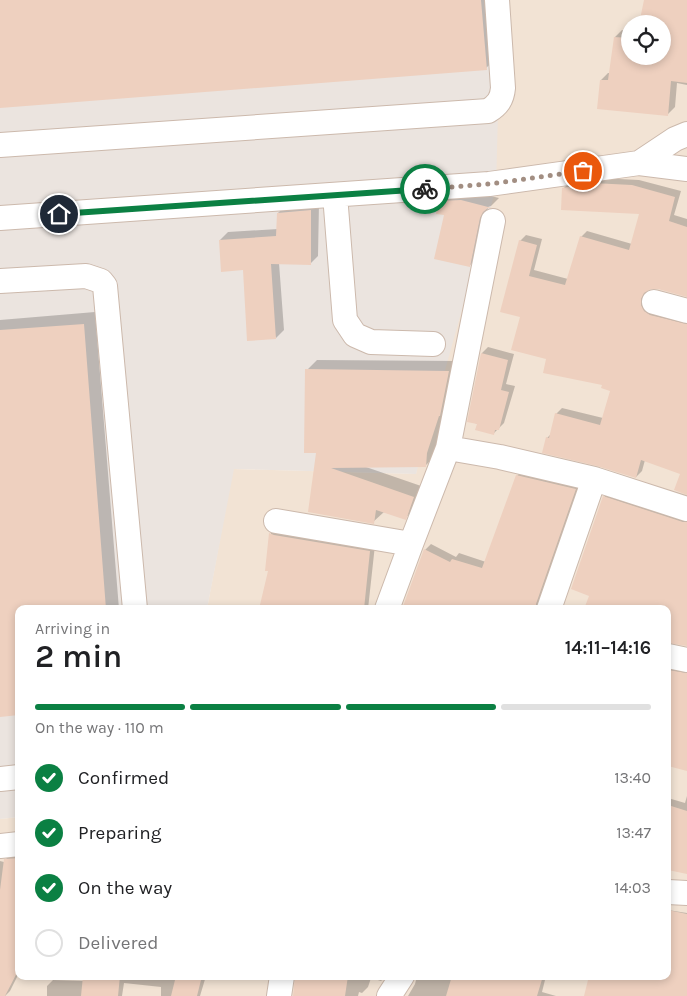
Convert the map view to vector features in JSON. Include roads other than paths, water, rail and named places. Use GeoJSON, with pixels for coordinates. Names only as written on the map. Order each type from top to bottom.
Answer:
{"type":"FeatureCollection","features":[{"type":"Feature","properties":{"kind":"street"},"geometry":{"type":"LineString","coordinates":[[0,146],[488,111],[499,102],[503,88],[498,0]]}},
{"type":"Feature","properties":{"kind":"street"},"geometry":{"type":"LineString","coordinates":[[639,163],[675,139],[687,134]]}},
{"type":"Feature","properties":{"kind":"street"},"geometry":{"type":"LineString","coordinates":[[0,218],[489,184],[639,163],[687,169]]}},
{"type":"Feature","properties":{"kind":"street"},"geometry":{"type":"LineString","coordinates":[[335,195],[345,320],[350,328],[355,335],[371,342],[433,344]]}},
{"type":"Feature","properties":{"kind":"street"},"geometry":{"type":"LineString","coordinates":[[388,605],[448,448],[493,221]]}},
{"type":"Feature","properties":{"kind":"street"},"geometry":{"type":"LineString","coordinates":[[0,281],[86,276],[101,281],[105,286],[136,605]]}},
{"type":"Feature","properties":{"kind":"street"},"geometry":{"type":"LineString","coordinates":[[654,302],[687,311]]}},
{"type":"Feature","properties":{"kind":"street"},"geometry":{"type":"LineString","coordinates":[[448,448],[500,457],[594,480],[687,509]]}},
{"type":"Feature","properties":{"kind":"street"},"geometry":{"type":"LineString","coordinates":[[549,605],[594,480]]}},
{"type":"Feature","properties":{"kind":"street"},"geometry":{"type":"LineString","coordinates":[[276,521],[411,544]]}},
{"type":"Feature","properties":{"kind":"street"},"geometry":{"type":"LineString","coordinates":[[671,657],[687,660]]}},
{"type":"Feature","properties":{"kind":"street"},"geometry":{"type":"LineString","coordinates":[[0,779],[15,777]]}},
{"type":"Feature","properties":{"kind":"street"},"geometry":{"type":"LineString","coordinates":[[0,846],[15,844]]}},
{"type":"Feature","properties":{"kind":"street"},"geometry":{"type":"LineString","coordinates":[[671,892],[687,893]]}},
{"type":"Feature","properties":{"kind":"street"},"geometry":{"type":"LineString","coordinates":[[279,996],[281,980]]}},
{"type":"Feature","properties":{"kind":"street"},"geometry":{"type":"LineString","coordinates":[[389,996],[399,980]]}}]}
